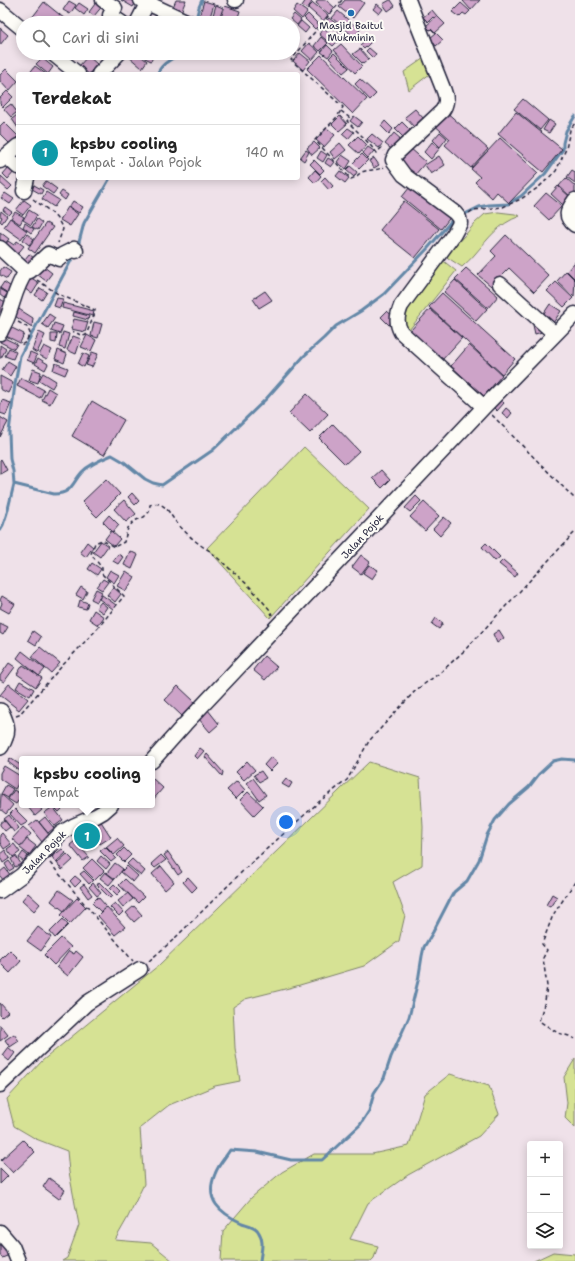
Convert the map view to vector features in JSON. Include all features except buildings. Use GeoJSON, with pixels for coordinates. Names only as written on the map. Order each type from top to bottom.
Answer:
{"type":"FeatureCollection","features":[{"type":"Feature","properties":{"kind":"main road"},"geometry":{"type":"LineString","coordinates":[[0,746],[6,729],[3,717]]}},
{"type":"Feature","properties":{"kind":"street"},"geometry":{"type":"LineString","coordinates":[[103,0],[114,8],[110,15],[112,16]]}},
{"type":"Feature","properties":{"kind":"street"},"geometry":{"type":"LineString","coordinates":[[408,0],[444,91],[446,103],[442,111],[395,155],[393,160],[404,175],[455,213],[459,218],[460,223],[454,234],[401,306],[398,314],[397,326],[401,332],[484,407]]}},
{"type":"Feature","properties":{"kind":"street"},"geometry":{"type":"LineString","coordinates":[[140,16],[146,1],[176,16]]}},
{"type":"Feature","properties":{"kind":"street"},"geometry":{"type":"LineString","coordinates":[[0,10],[16,23]]}},
{"type":"Feature","properties":{"kind":"street"},"geometry":{"type":"LineString","coordinates":[[61,60],[76,72]]}},
{"type":"Feature","properties":{"kind":"street"},"geometry":{"type":"LineString","coordinates":[[101,72],[112,60]]}},
{"type":"Feature","properties":{"kind":"street"},"geometry":{"type":"LineString","coordinates":[[16,148],[3,158],[16,166]]}},
{"type":"Feature","properties":{"kind":"street"},"geometry":{"type":"LineString","coordinates":[[575,200],[569,209],[568,218],[575,225]]}},
{"type":"Feature","properties":{"kind":"street"},"geometry":{"type":"LineString","coordinates":[[0,248],[26,272]]}},
{"type":"Feature","properties":{"kind":"street"},"geometry":{"type":"LineString","coordinates":[[0,333],[18,289],[19,281],[26,272],[30,271],[48,254],[59,259],[62,255],[74,249],[76,251]]}},
{"type":"Feature","properties":{"kind":"street"},"geometry":{"type":"LineString","coordinates":[[500,284],[555,334]]}},
{"type":"Feature","properties":{"kind":"street","name":"Jalan Pojok"},"geometry":{"type":"LineString","coordinates":[[155,758],[484,407],[575,314]]}},
{"type":"Feature","properties":{"kind":"street","name":"Jalan Pojok"},"geometry":{"type":"LineString","coordinates":[[0,891],[22,875],[61,833],[96,816],[108,808]]}},
{"type":"Feature","properties":{"kind":"street"},"geometry":{"type":"LineString","coordinates":[[0,1085],[87,1003],[140,969]]}},
{"type":"Feature","properties":{"kind":"street"},"geometry":{"type":"LineString","coordinates":[[0,1232],[12,1246],[18,1261]]}},
{"type":"Feature","properties":{"kind":"path"},"geometry":{"type":"LineString","coordinates":[[300,49],[342,0]]}},
{"type":"Feature","properties":{"kind":"path"},"geometry":{"type":"LineString","coordinates":[[291,60],[344,107],[315,140],[351,179],[355,178],[361,172],[378,170],[393,160],[389,154],[381,148],[377,153],[347,121],[350,118],[341,112]]}},
{"type":"Feature","properties":{"kind":"path"},"geometry":{"type":"LineString","coordinates":[[459,218],[473,210],[503,207],[521,199],[539,186],[556,171],[566,149],[570,130],[575,123]]}},
{"type":"Feature","properties":{"kind":"path"},"geometry":{"type":"LineString","coordinates":[[25,184],[54,214],[60,223],[62,229],[58,244],[52,255]]}},
{"type":"Feature","properties":{"kind":"path"},"geometry":{"type":"LineString","coordinates":[[26,272],[58,294],[94,310],[96,313],[86,335],[83,336],[72,331]]}},
{"type":"Feature","properties":{"kind":"path"},"geometry":{"type":"LineString","coordinates":[[8,315],[29,330],[30,333],[26,342],[21,345]]}},
{"type":"Feature","properties":{"kind":"path"},"geometry":{"type":"LineString","coordinates":[[484,407],[575,499]]}},
{"type":"Feature","properties":{"kind":"path"},"geometry":{"type":"LineString","coordinates":[[3,717],[19,715],[62,666],[97,630],[124,596],[102,574],[102,568],[91,554],[95,543],[102,540],[114,547],[124,542],[128,528],[134,521],[141,520],[149,512],[150,504],[159,503],[166,508],[192,538],[202,547],[210,551],[250,587],[270,610],[276,627]]}},
{"type":"Feature","properties":{"kind":"path"},"geometry":{"type":"LineString","coordinates":[[42,854],[140,969],[173,940],[250,864],[320,801],[346,780],[369,741],[416,690],[441,672],[464,651],[575,532]]}},
{"type":"Feature","properties":{"kind":"path"},"geometry":{"type":"LineString","coordinates":[[575,882],[565,896],[559,909],[553,915],[542,944],[547,950],[543,958],[547,986],[545,1001],[539,1021],[558,1033],[575,1039]]}},
{"type":"Feature","properties":{"kind":"green space"},"geometry":{"type":"Polygon","coordinates":[[[427,56],[431,73],[409,90],[404,72],[427,56]]]}},
{"type":"Feature","properties":{"kind":"green space"},"geometry":{"type":"Polygon","coordinates":[[[498,212],[520,216],[512,219],[500,227],[462,267],[445,256],[485,214],[498,212]]]}},
{"type":"Feature","properties":{"kind":"green space"},"geometry":{"type":"Polygon","coordinates":[[[441,259],[456,271],[409,330],[405,323],[403,306],[441,259]]]}},
{"type":"Feature","properties":{"kind":"green space"},"geometry":{"type":"Polygon","coordinates":[[[304,447],[369,509],[270,618],[207,548],[304,447]]]}},
{"type":"Feature","properties":{"kind":"green space"},"geometry":{"type":"Polygon","coordinates":[[[369,762],[420,778],[423,827],[422,865],[393,882],[405,915],[399,941],[364,966],[293,987],[245,999],[233,1007],[235,1048],[240,1081],[215,1086],[169,1105],[140,1128],[144,1184],[115,1240],[151,1243],[173,1261],[62,1261],[67,1258],[79,1225],[69,1172],[67,1151],[36,1139],[14,1126],[7,1099],[42,1061],[159,965],[369,762]]]}},
{"type":"Feature","properties":{"kind":"green space"},"geometry":{"type":"Polygon","coordinates":[[[575,1059],[575,1128],[565,1118],[567,1103],[564,1077],[575,1059]]]}},
{"type":"Feature","properties":{"kind":"green space"},"geometry":{"type":"Polygon","coordinates":[[[450,1074],[489,1086],[499,1114],[479,1136],[408,1175],[368,1203],[350,1239],[378,1246],[374,1258],[371,1261],[221,1261],[223,1231],[252,1197],[282,1172],[314,1154],[372,1154],[409,1146],[425,1094],[450,1074]]]}},
{"type":"Feature","properties":{"kind":"green space"},"geometry":{"type":"Polygon","coordinates":[[[553,1252],[575,1254],[575,1261],[534,1261],[553,1252]]]}},
{"type":"Feature","properties":{"kind":"waterway"},"geometry":{"type":"LineString","coordinates":[[197,16],[202,0]]}},
{"type":"Feature","properties":{"kind":"waterway"},"geometry":{"type":"LineString","coordinates":[[158,72],[161,67],[171,60]]}},
{"type":"Feature","properties":{"kind":"waterway"},"geometry":{"type":"LineString","coordinates":[[461,216],[479,207],[508,204],[521,196],[545,174],[563,149],[566,131],[575,116]]}},
{"type":"Feature","properties":{"kind":"waterway"},"geometry":{"type":"LineString","coordinates":[[78,246],[84,223],[109,180]]}},
{"type":"Feature","properties":{"kind":"waterway"},"geometry":{"type":"LineString","coordinates":[[14,484],[54,494],[60,494],[68,490],[82,472],[100,460],[112,455],[124,462],[145,479],[162,485],[213,450],[266,399],[304,356],[336,326],[361,311],[384,294],[428,248],[454,218]]}},
{"type":"Feature","properties":{"kind":"waterway"},"geometry":{"type":"LineString","coordinates":[[0,530],[7,513],[14,484],[10,459],[9,432],[20,356],[74,255]]}},
{"type":"Feature","properties":{"kind":"waterway"},"geometry":{"type":"LineString","coordinates":[[260,1261],[262,1242],[257,1229],[227,1215],[216,1204],[213,1198],[211,1191],[216,1171],[230,1150],[257,1152],[291,1160],[322,1160],[360,1125],[369,1111],[374,1093],[384,1078],[391,1057],[409,1017],[418,981],[424,947],[454,892],[467,881],[479,860],[487,835],[495,820],[509,804],[529,787],[539,774],[553,761],[562,759],[575,760]]}},
{"type":"Feature","properties":{"kind":"place","name":"Masjid Baitul Mukminin"},"geometry":{"type":"Point","coordinates":[351,13]}},
{"type":"Feature","properties":{"kind":"place","name":"kpsbu cooling"},"geometry":{"type":"Point","coordinates":[87,836]}}]}
